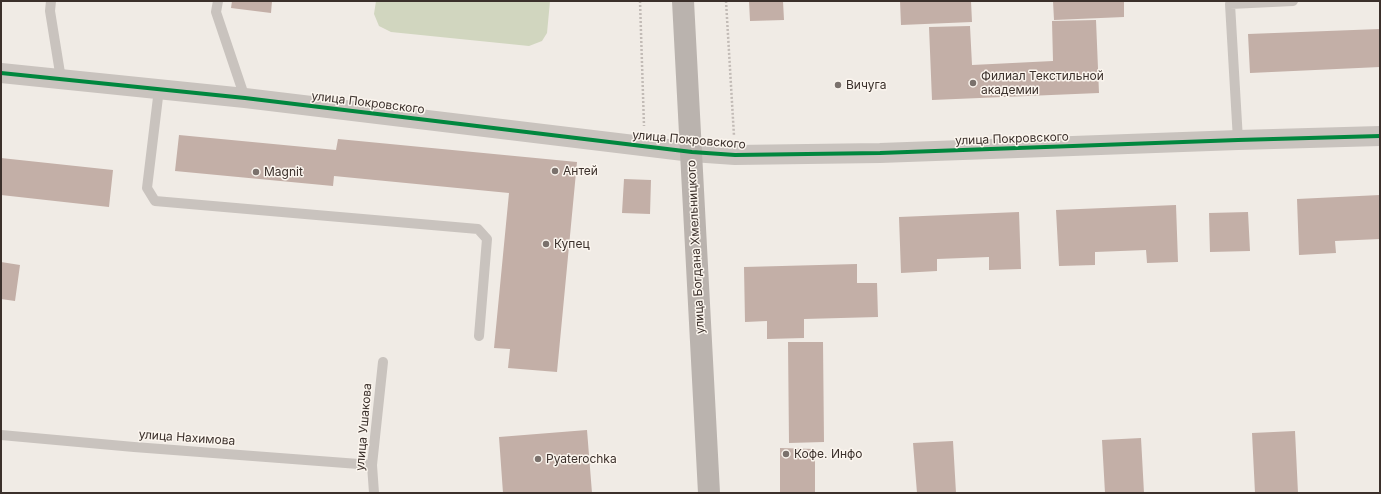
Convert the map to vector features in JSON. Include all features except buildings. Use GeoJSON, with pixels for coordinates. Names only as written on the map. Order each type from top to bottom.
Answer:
{"type":"FeatureCollection","features":[{"type":"Feature","properties":{"kind":"street","name":"улица Богдана Хмельницкого"},"geometry":{"type":"LineString","coordinates":[[683,1],[709,493]]}},
{"type":"Feature","properties":{"kind":"street","name":"улица Покровского"},"geometry":{"type":"LineString","coordinates":[[1,73],[245,98],[736,156],[880,154],[1380,136]]}},
{"type":"Feature","properties":{"kind":"lane"},"geometry":{"type":"LineString","coordinates":[[51,1],[50,12],[61,79]]}},
{"type":"Feature","properties":{"kind":"lane"},"geometry":{"type":"LineString","coordinates":[[218,1],[216,12],[245,98]]}},
{"type":"Feature","properties":{"kind":"lane"},"geometry":{"type":"LineString","coordinates":[[1238,140],[1230,4],[1293,1]]}},
{"type":"Feature","properties":{"kind":"lane"},"geometry":{"type":"LineString","coordinates":[[159,90],[147,188],[155,201],[478,229],[487,240],[479,336]]}},
{"type":"Feature","properties":{"kind":"lane","name":"улица Ушакова"},"geometry":{"type":"LineString","coordinates":[[374,493],[372,465],[383,362]]}},
{"type":"Feature","properties":{"kind":"lane","name":"улица Нахимова"},"geometry":{"type":"LineString","coordinates":[[1,435],[134,448],[372,465]]}},
{"type":"Feature","properties":{"kind":"path"},"geometry":{"type":"LineString","coordinates":[[640,1],[644,146]]}},
{"type":"Feature","properties":{"kind":"path"},"geometry":{"type":"LineString","coordinates":[[726,1],[736,156]]}},
{"type":"Feature","properties":{"kind":"green space"},"geometry":{"type":"Polygon","coordinates":[[[376,1],[550,1],[547,33],[542,41],[529,46],[391,32],[379,26],[374,14],[376,1]]]}},
{"type":"Feature","properties":{"kind":"cycle path"},"geometry":{"type":"LineString","coordinates":[[1,73],[245,98],[692,152],[735,155],[880,153],[1380,136]]}},
{"type":"Feature","properties":{"kind":"place","name":"Филиал Текстильной академии"},"geometry":{"type":"Point","coordinates":[973,83]}},
{"type":"Feature","properties":{"kind":"place","name":"Вичуга"},"geometry":{"type":"Point","coordinates":[838,85]}},
{"type":"Feature","properties":{"kind":"place","name":"Антей"},"geometry":{"type":"Point","coordinates":[555,171]}},
{"type":"Feature","properties":{"kind":"place","name":"Magnit"},"geometry":{"type":"Point","coordinates":[256,172]}},
{"type":"Feature","properties":{"kind":"place","name":"Купец"},"geometry":{"type":"Point","coordinates":[546,244]}},
{"type":"Feature","properties":{"kind":"place","name":"Кофе. Инфо"},"geometry":{"type":"Point","coordinates":[786,454]}},
{"type":"Feature","properties":{"kind":"place","name":"Pyaterochka"},"geometry":{"type":"Point","coordinates":[538,459]}}]}
